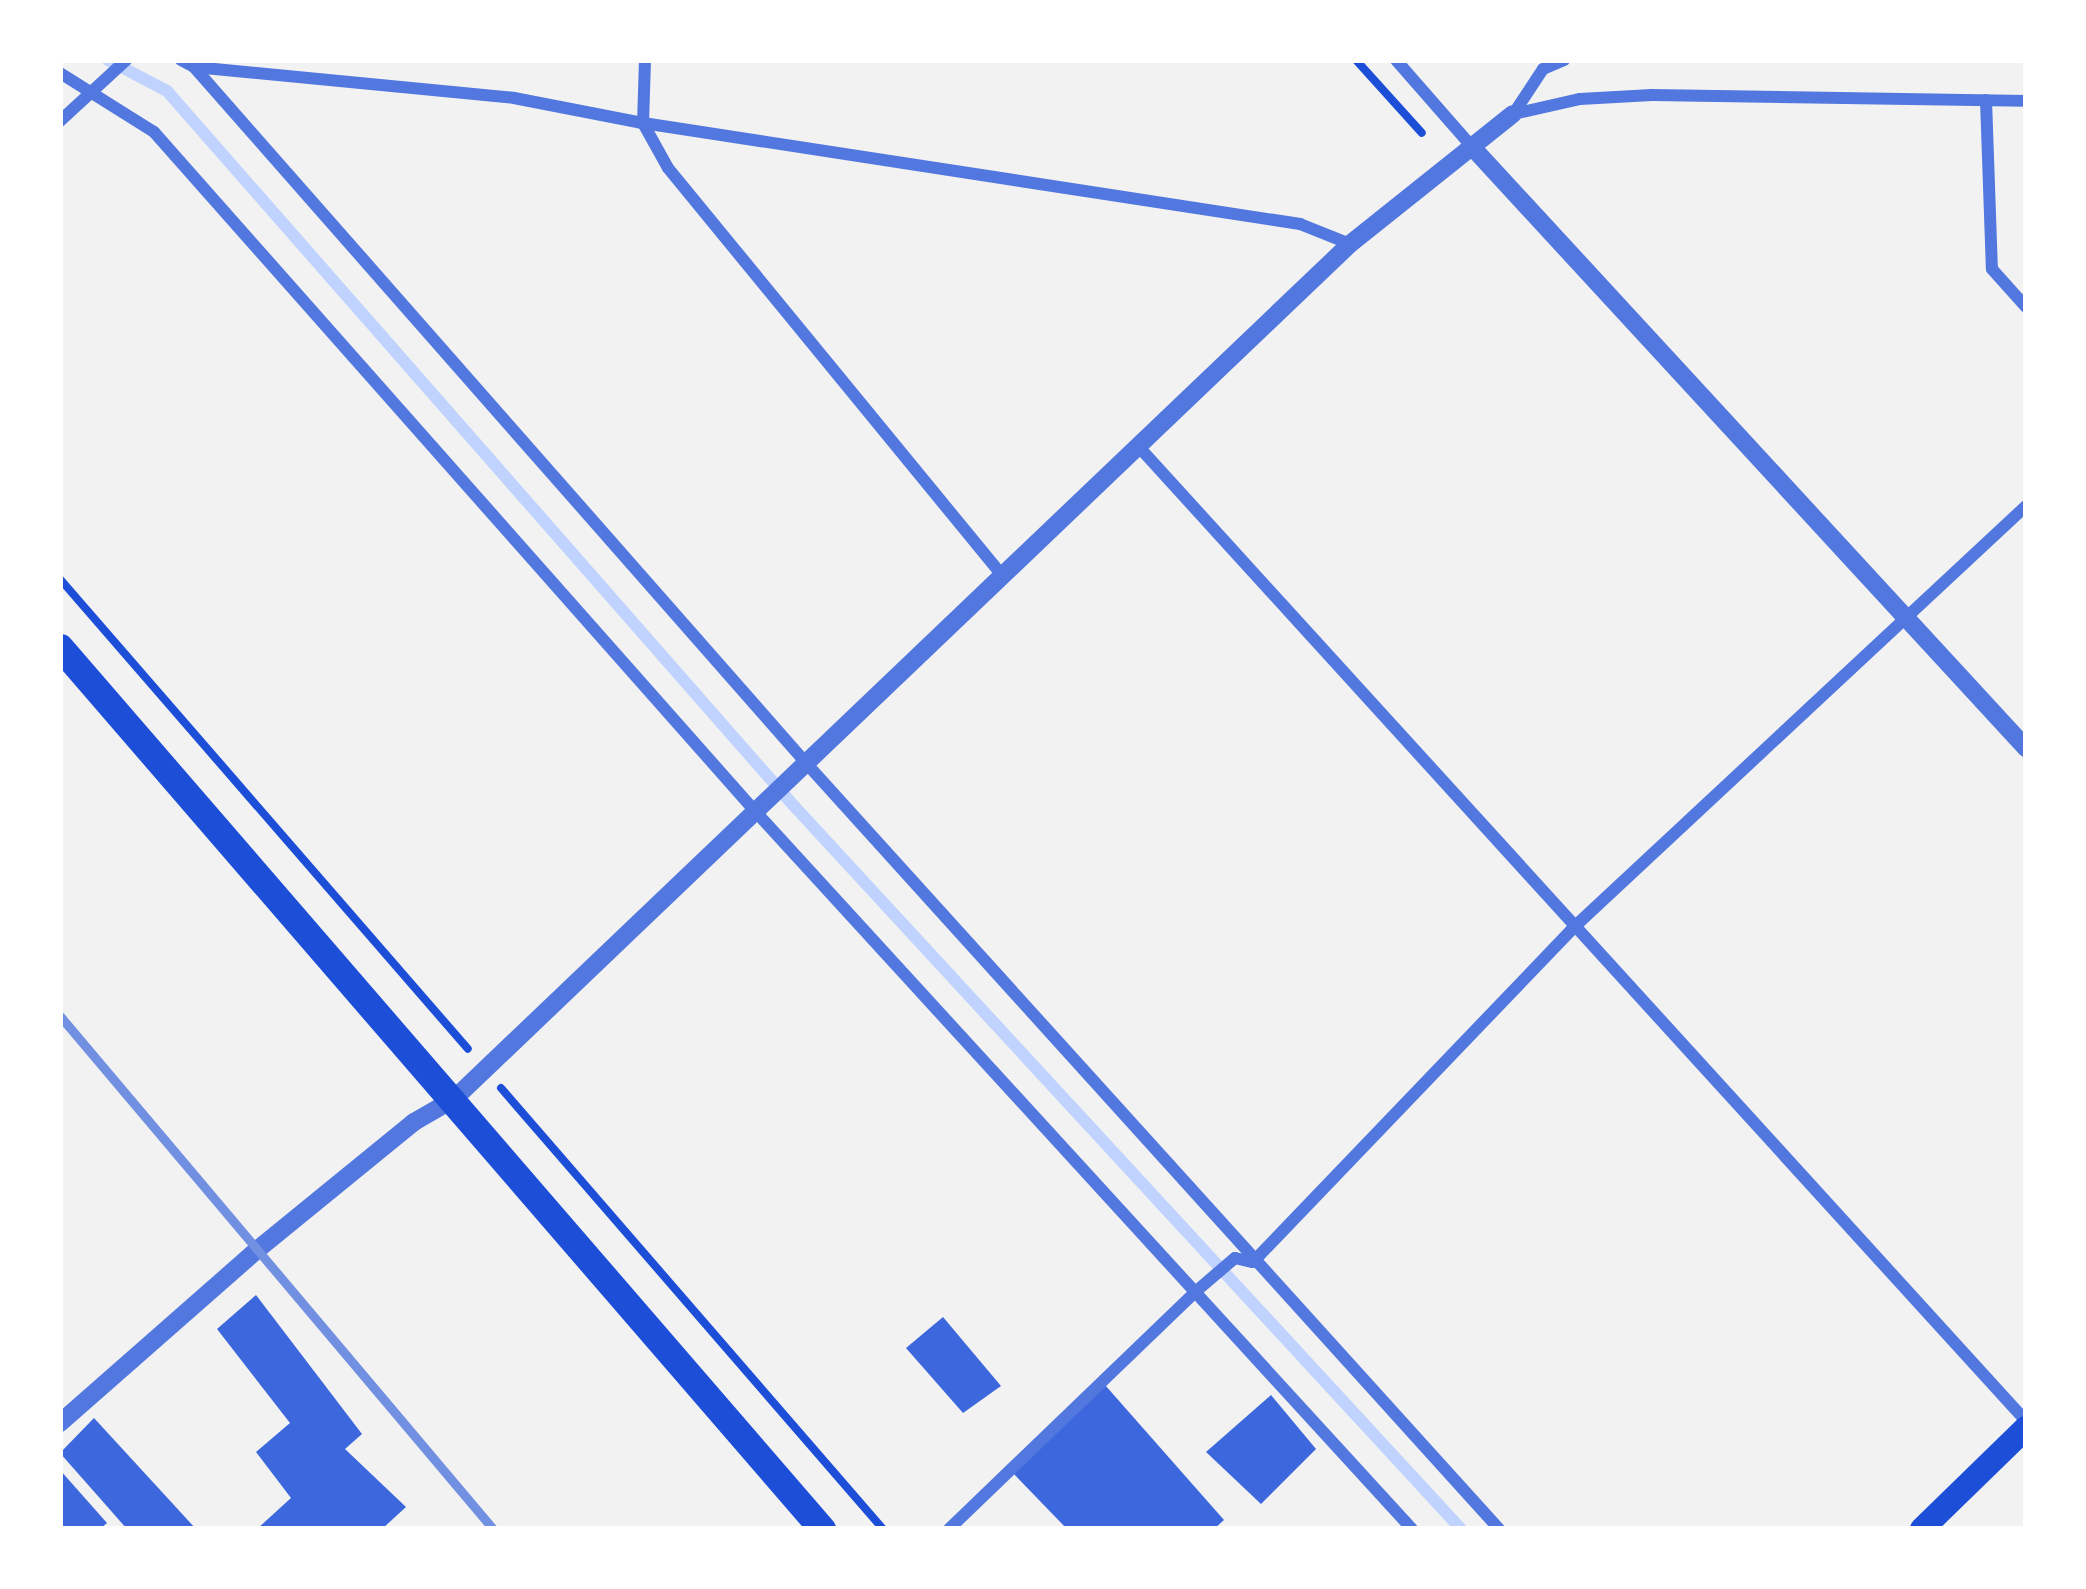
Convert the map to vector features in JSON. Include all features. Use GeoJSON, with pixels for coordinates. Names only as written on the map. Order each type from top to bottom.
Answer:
{"type":"FeatureCollection","features":[{"type":"Feature","properties":{"kind":"highway"},"geometry":{"type":"LineString","coordinates":[[60,646],[822,1529]]}},
{"type":"Feature","properties":{"kind":"main road"},"geometry":{"type":"LineString","coordinates":[[1922,1529],[2026,1425]]}},
{"type":"Feature","properties":{"kind":"street"},"geometry":{"type":"LineString","coordinates":[[60,121],[126,60]]}},
{"type":"Feature","properties":{"kind":"street"},"geometry":{"type":"LineString","coordinates":[[645,60],[643,123],[668,168],[1001,574]]}},
{"type":"Feature","properties":{"kind":"street"},"geometry":{"type":"LineString","coordinates":[[1396,60],[2026,748]]}},
{"type":"Feature","properties":{"kind":"street"},"geometry":{"type":"LineString","coordinates":[[60,1423],[275,1236],[414,1123],[454,1099],[1350,244],[1474,149],[1513,114],[1543,69],[1564,60]]}},
{"type":"Feature","properties":{"kind":"street"},"geometry":{"type":"LineString","coordinates":[[188,64],[514,98],[643,123],[1300,224],[1350,244]]}},
{"type":"Feature","properties":{"kind":"street"},"geometry":{"type":"LineString","coordinates":[[188,64],[799,769],[1498,1529]]}},
{"type":"Feature","properties":{"kind":"street"},"geometry":{"type":"LineString","coordinates":[[60,73],[154,132],[1194,1293],[1412,1529]]}},
{"type":"Feature","properties":{"kind":"street"},"geometry":{"type":"LineString","coordinates":[[1513,114],[1580,99],[1652,95],[2026,101]]}},
{"type":"Feature","properties":{"kind":"street"},"geometry":{"type":"LineString","coordinates":[[1986,100],[1992,269],[2026,307]]}},
{"type":"Feature","properties":{"kind":"street"},"geometry":{"type":"LineString","coordinates":[[1138,447],[2026,1425]]}},
{"type":"Feature","properties":{"kind":"street"},"geometry":{"type":"LineString","coordinates":[[1253,1262],[1572,928],[2026,506]]}},
{"type":"Feature","properties":{"kind":"street"},"geometry":{"type":"LineString","coordinates":[[949,1529],[1194,1293],[1235,1258],[1253,1262]]}},
{"type":"Feature","properties":{"kind":"building"},"geometry":{"type":"Polygon","coordinates":[[[256,1295],[362,1434],[345,1449],[406,1507],[382,1529],[257,1529],[291,1498],[256,1452],[290,1423],[217,1329],[256,1295]]]}},
{"type":"Feature","properties":{"kind":"building"},"geometry":{"type":"Polygon","coordinates":[[[943,1317],[1001,1386],[963,1413],[906,1348],[943,1317]]]}},
{"type":"Feature","properties":{"kind":"building"},"geometry":{"type":"Polygon","coordinates":[[[1105,1385],[1224,1520],[1214,1529],[1067,1529],[1012,1472],[1105,1385]]]}},
{"type":"Feature","properties":{"kind":"building"},"geometry":{"type":"Polygon","coordinates":[[[1271,1395],[1316,1449],[1261,1504],[1206,1452],[1271,1395]]]}},
{"type":"Feature","properties":{"kind":"building"},"geometry":{"type":"Polygon","coordinates":[[[94,1418],[196,1529],[127,1529],[60,1453],[94,1418]]]}},
{"type":"Feature","properties":{"kind":"building"},"geometry":{"type":"Polygon","coordinates":[[[60,1470],[107,1523],[100,1529],[60,1529],[60,1470]]]}},
{"type":"Feature","properties":{"kind":"waterway"},"geometry":{"type":"LineString","coordinates":[[108,60],[167,91],[795,807],[1461,1529]]}},
{"type":"Feature","properties":{"kind":"railway"},"geometry":{"type":"LineString","coordinates":[[60,1016],[493,1529]]}}]}
